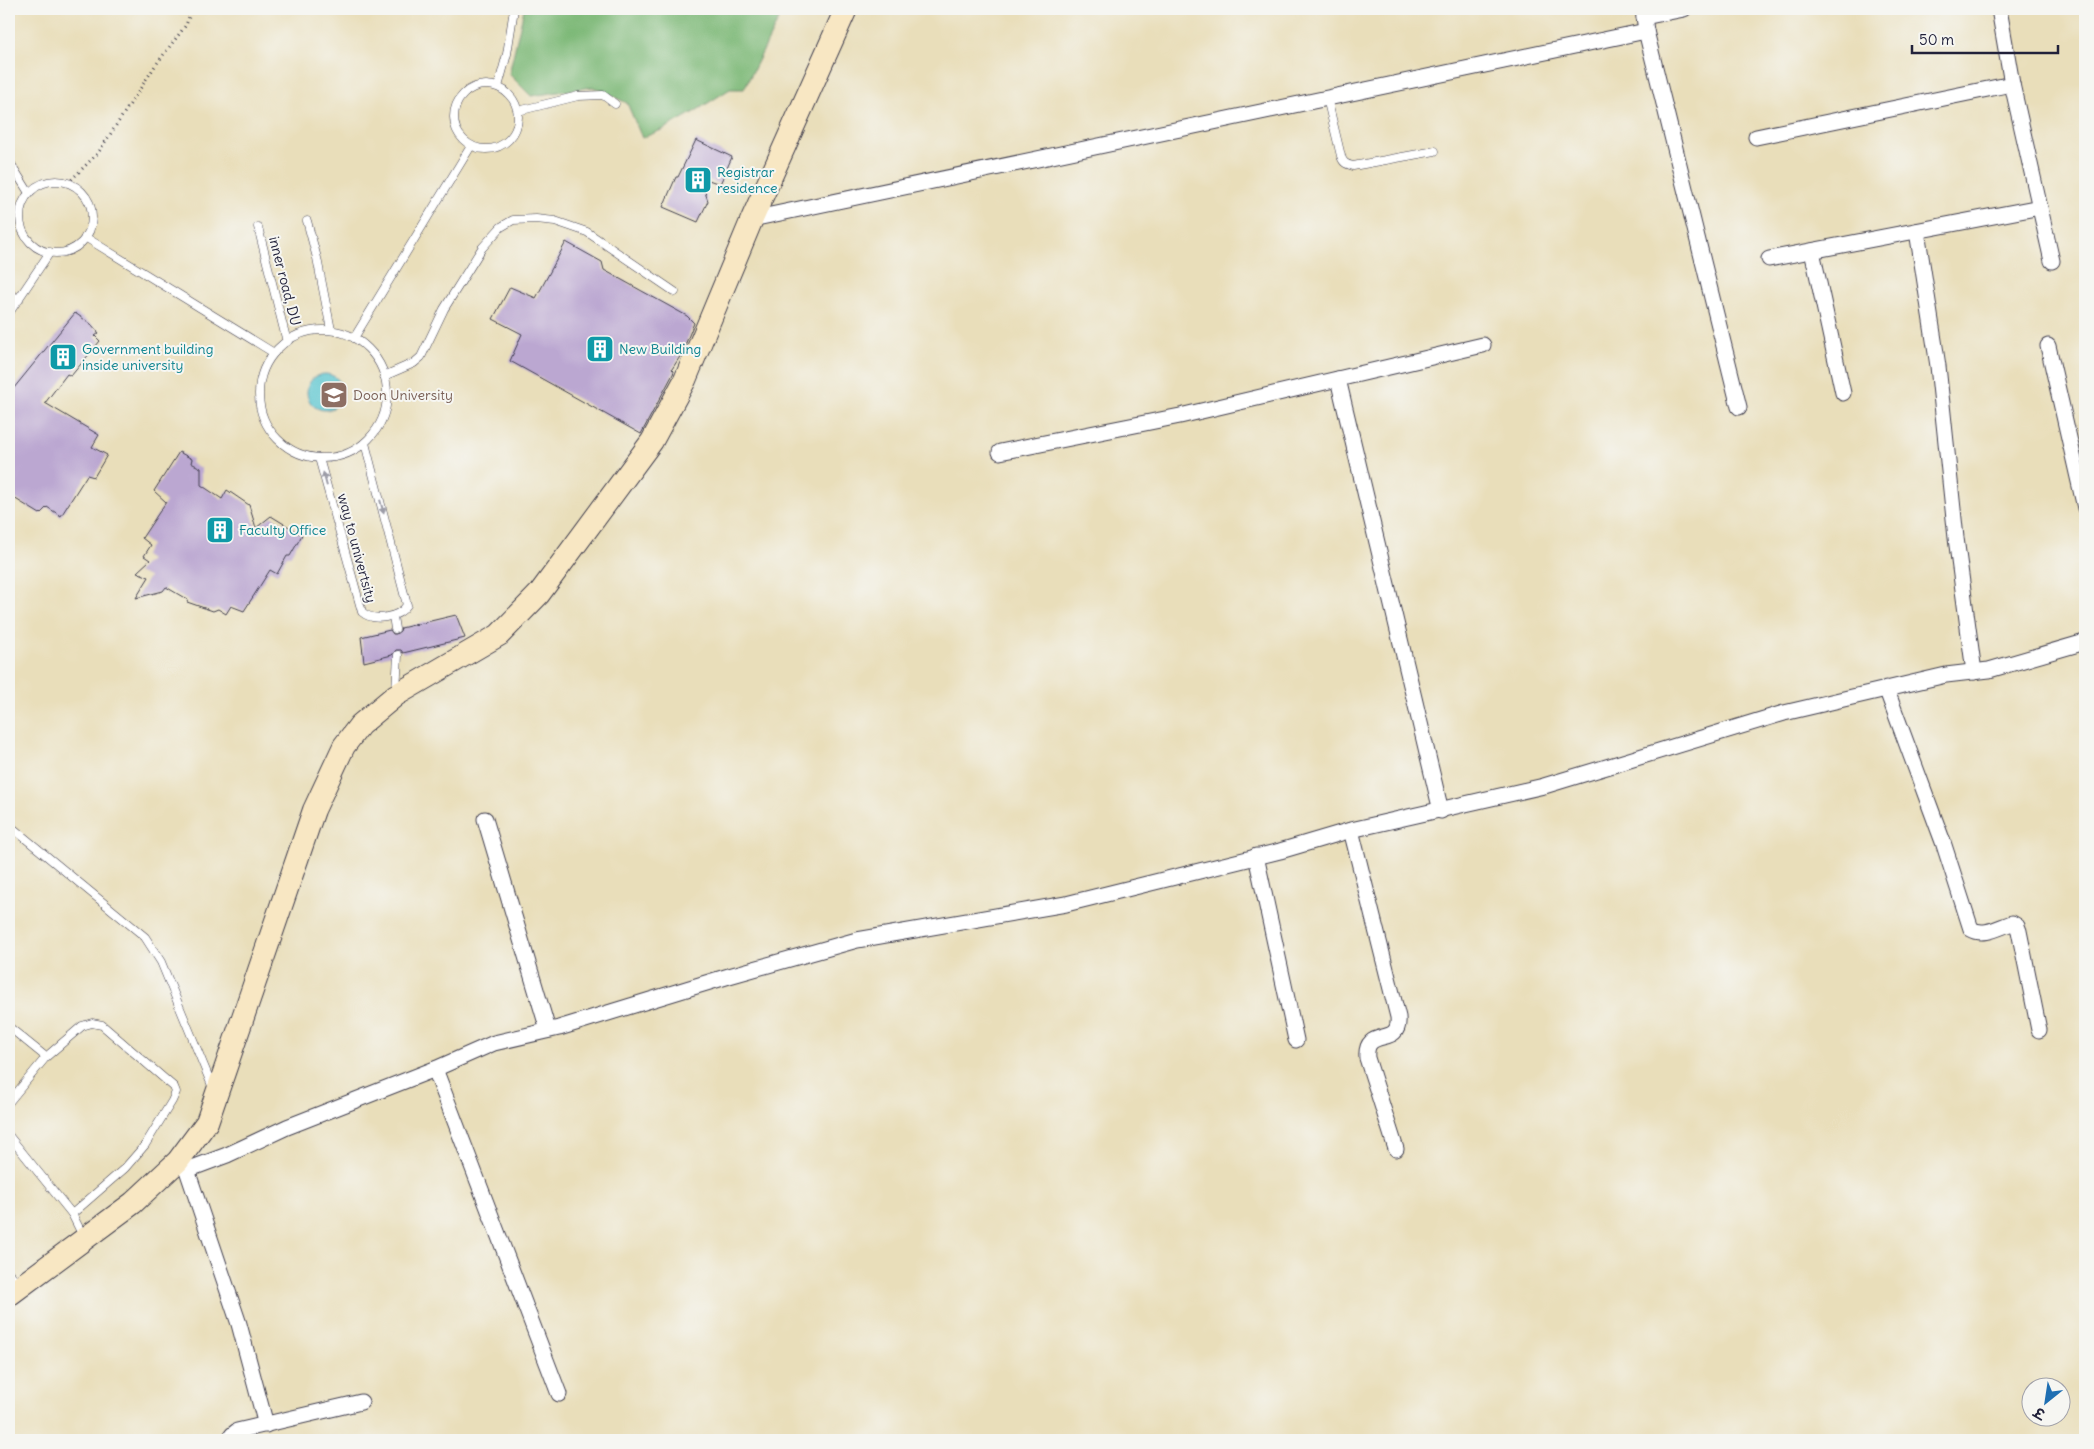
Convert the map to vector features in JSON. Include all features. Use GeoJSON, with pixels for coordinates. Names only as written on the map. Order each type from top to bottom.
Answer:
{"type":"FeatureCollection","features":[{"type":"Feature","properties":{"kind":"main road"},"geometry":{"type":"LineString","coordinates":[[13,1284],[84,1239],[182,1166],[207,1122],[217,1098],[314,810],[344,746],[360,725],[396,696],[499,636],[539,594],[652,441],[685,380],[752,219],[846,9]]}},
{"type":"Feature","properties":{"kind":"street"},"geometry":{"type":"LineString","coordinates":[[752,219],[1327,98],[1684,9]]}},
{"type":"Feature","properties":{"kind":"street"},"geometry":{"type":"LineString","coordinates":[[1999,9],[2012,84],[2052,261]]}},
{"type":"Feature","properties":{"kind":"street"},"geometry":{"type":"LineString","coordinates":[[1644,19],[1739,407]]}},
{"type":"Feature","properties":{"kind":"street"},"geometry":{"type":"LineString","coordinates":[[1756,137],[2012,84]]}},
{"type":"Feature","properties":{"kind":"street"},"geometry":{"type":"LineString","coordinates":[[1769,259],[2040,207]]}},
{"type":"Feature","properties":{"kind":"street"},"geometry":{"type":"LineString","coordinates":[[1917,231],[1938,366],[1956,538],[1974,672]]}},
{"type":"Feature","properties":{"kind":"street"},"geometry":{"type":"LineString","coordinates":[[1812,251],[1843,393]]}},
{"type":"Feature","properties":{"kind":"street"},"geometry":{"type":"LineString","coordinates":[[1000,452],[1180,416],[1483,345]]}},
{"type":"Feature","properties":{"kind":"street"},"geometry":{"type":"LineString","coordinates":[[2048,346],[2085,508]]}},
{"type":"Feature","properties":{"kind":"street"},"geometry":{"type":"LineString","coordinates":[[1338,379],[1441,811]]}},
{"type":"Feature","properties":{"kind":"street"},"geometry":{"type":"LineString","coordinates":[[266,1425],[239,1324],[182,1166],[227,1155],[287,1127],[435,1069],[494,1043],[548,1030],[858,940],[1066,904],[1351,830],[1544,786],[1784,713],[1946,675],[1989,670],[2085,642]]}},
{"type":"Feature","properties":{"kind":"street"},"geometry":{"type":"LineString","coordinates":[[1886,688],[1943,842],[1971,929],[1983,933],[2012,923],[2020,931],[2039,1030]]}},
{"type":"Feature","properties":{"kind":"street"},"geometry":{"type":"LineString","coordinates":[[485,818],[548,1030]]}},
{"type":"Feature","properties":{"kind":"street"},"geometry":{"type":"LineString","coordinates":[[1351,830],[1398,1017],[1396,1030],[1391,1035],[1372,1040],[1367,1044],[1366,1050],[1396,1149]]}},
{"type":"Feature","properties":{"kind":"street"},"geometry":{"type":"LineString","coordinates":[[1256,856],[1296,1040]]}},
{"type":"Feature","properties":{"kind":"street"},"geometry":{"type":"LineString","coordinates":[[435,1069],[559,1394]]}},
{"type":"Feature","properties":{"kind":"street"},"geometry":{"type":"LineString","coordinates":[[231,1440],[232,1435],[237,1431],[361,1402]]}},
{"type":"Feature","properties":{"kind":"lane"},"geometry":{"type":"LineString","coordinates":[[498,88],[507,54],[514,9]]}},
{"type":"Feature","properties":{"kind":"lane"},"geometry":{"type":"LineString","coordinates":[[488,85],[498,88],[507,93],[514,101],[518,111],[517,126],[509,140],[501,146],[481,150],[462,140],[456,130],[454,109],[459,99],[467,91],[477,86],[488,85]]}},
{"type":"Feature","properties":{"kind":"lane"},"geometry":{"type":"LineString","coordinates":[[518,111],[578,96],[604,95],[615,104]]}},
{"type":"Feature","properties":{"kind":"lane"},"geometry":{"type":"LineString","coordinates":[[1327,98],[1343,162],[1347,164],[1353,166],[1434,151]]}},
{"type":"Feature","properties":{"kind":"lane"},"geometry":{"type":"LineString","coordinates":[[354,338],[471,146]]}},
{"type":"Feature","properties":{"kind":"lane"},"geometry":{"type":"LineString","coordinates":[[9,161],[29,193]]}},
{"type":"Feature","properties":{"kind":"lane"},"geometry":{"type":"LineString","coordinates":[[58,181],[68,183],[85,196],[90,206],[91,222],[85,237],[78,245],[70,250],[50,252],[32,244],[22,229],[20,209],[29,193],[37,186],[47,182],[58,181]]}},
{"type":"Feature","properties":{"kind":"lane"},"geometry":{"type":"LineString","coordinates":[[384,376],[414,363],[420,357],[444,310],[482,248],[501,227],[513,220],[536,219],[555,221],[587,232],[675,292]]}},
{"type":"Feature","properties":{"kind":"lane"},"geometry":{"type":"LineString","coordinates":[[307,221],[332,330]]}},
{"type":"Feature","properties":{"kind":"lane","name":"inner road, DU"},"geometry":{"type":"LineString","coordinates":[[258,227],[287,342]]}},
{"type":"Feature","properties":{"kind":"lane"},"geometry":{"type":"LineString","coordinates":[[85,237],[274,353]]}},
{"type":"Feature","properties":{"kind":"lane"},"geometry":{"type":"LineString","coordinates":[[9,313],[50,252]]}},
{"type":"Feature","properties":{"kind":"lane"},"geometry":{"type":"LineString","coordinates":[[9,293],[19,300]]}},
{"type":"Feature","properties":{"kind":"lane"},"geometry":{"type":"LineString","coordinates":[[332,330],[354,338],[373,355],[384,376],[387,400],[380,424],[364,443],[343,454],[319,458],[305,455],[281,442],[271,431],[264,419],[260,406],[261,378],[266,364],[274,353],[287,342],[311,331],[332,330]]}},
{"type":"Feature","properties":{"kind":"lane"},"geometry":{"type":"LineString","coordinates":[[364,443],[407,605],[406,609],[393,616],[395,629]]}},
{"type":"Feature","properties":{"kind":"lane","name":"way to univertsity"},"geometry":{"type":"LineString","coordinates":[[319,458],[362,612],[368,617],[393,616]]}},
{"type":"Feature","properties":{"kind":"lane"},"geometry":{"type":"LineString","coordinates":[[396,696],[398,655]]}},
{"type":"Feature","properties":{"kind":"lane"},"geometry":{"type":"LineString","coordinates":[[9,824],[134,927],[149,942],[161,962],[217,1098]]}},
{"type":"Feature","properties":{"kind":"lane"},"geometry":{"type":"LineString","coordinates":[[9,1102],[46,1057],[82,1026],[97,1023],[102,1025],[170,1082],[175,1090],[172,1101],[145,1145],[125,1168],[72,1214]]}},
{"type":"Feature","properties":{"kind":"lane"},"geometry":{"type":"LineString","coordinates":[[9,1027],[46,1057]]}},
{"type":"Feature","properties":{"kind":"lane"},"geometry":{"type":"LineString","coordinates":[[9,1136],[72,1214],[84,1239]]}},
{"type":"Feature","properties":{"kind":"path"},"geometry":{"type":"LineString","coordinates":[[68,183],[98,153],[155,66],[186,25],[192,9]]}},
{"type":"Feature","properties":{"kind":"green space"},"geometry":{"type":"Polygon","coordinates":[[[524,9],[784,9],[744,89],[730,89],[664,129],[642,138],[627,103],[593,87],[531,96],[509,74],[524,9]]]}},
{"type":"Feature","properties":{"kind":"water"},"geometry":{"type":"Polygon","coordinates":[[[325,374],[332,375],[338,379],[342,385],[342,399],[338,405],[332,409],[325,410],[318,409],[312,405],[308,399],[307,392],[308,385],[312,379],[318,375],[325,374]]]}},
{"type":"Feature","properties":{"kind":"building","name":"Registrar residence"},"geometry":{"type":"Polygon","coordinates":[[[696,140],[732,157],[720,184],[700,177],[708,201],[698,222],[663,207],[676,177],[678,177],[696,140]]]}},
{"type":"Feature","properties":{"kind":"building","name":"New Building"},"geometry":{"type":"Polygon","coordinates":[[[566,242],[602,262],[604,270],[687,316],[694,323],[681,355],[672,369],[674,371],[673,374],[641,434],[510,361],[522,334],[493,319],[510,287],[536,298],[566,242]]]}},
{"type":"Feature","properties":{"kind":"building"},"geometry":{"type":"Polygon","coordinates":[[[75,313],[91,324],[99,333],[95,336],[100,341],[71,376],[67,374],[45,403],[99,435],[92,447],[107,455],[94,477],[87,475],[61,516],[47,507],[40,514],[9,495],[9,394],[75,313]]]}},
{"type":"Feature","properties":{"kind":"building","name":"Faculty Office"},"geometry":{"type":"Polygon","coordinates":[[[179,452],[192,459],[191,463],[201,468],[201,485],[222,499],[227,490],[249,505],[256,528],[271,516],[302,535],[277,574],[270,570],[244,611],[231,606],[226,614],[218,609],[213,611],[187,602],[188,600],[166,587],[163,591],[136,598],[149,577],[137,572],[150,560],[144,556],[151,545],[142,538],[166,502],[154,491],[179,452]]]}},
{"type":"Feature","properties":{"kind":"building"},"geometry":{"type":"Polygon","coordinates":[[[456,615],[465,638],[403,653],[401,650],[396,650],[392,655],[364,662],[361,637],[390,630],[393,634],[396,634],[401,628],[456,615]]]}},
{"type":"Feature","properties":{"kind":"place","name":"Registrar residence"},"geometry":{"type":"Point","coordinates":[698,180]}},
{"type":"Feature","properties":{"kind":"place","name":"New Building"},"geometry":{"type":"Point","coordinates":[600,349]}},
{"type":"Feature","properties":{"kind":"place","name":"Government building inside university"},"geometry":{"type":"Point","coordinates":[63,357]}},
{"type":"Feature","properties":{"kind":"place","name":"Doon University"},"geometry":{"type":"Point","coordinates":[334,395]}},
{"type":"Feature","properties":{"kind":"place","name":"Faculty Office"},"geometry":{"type":"Point","coordinates":[220,530]}}]}
